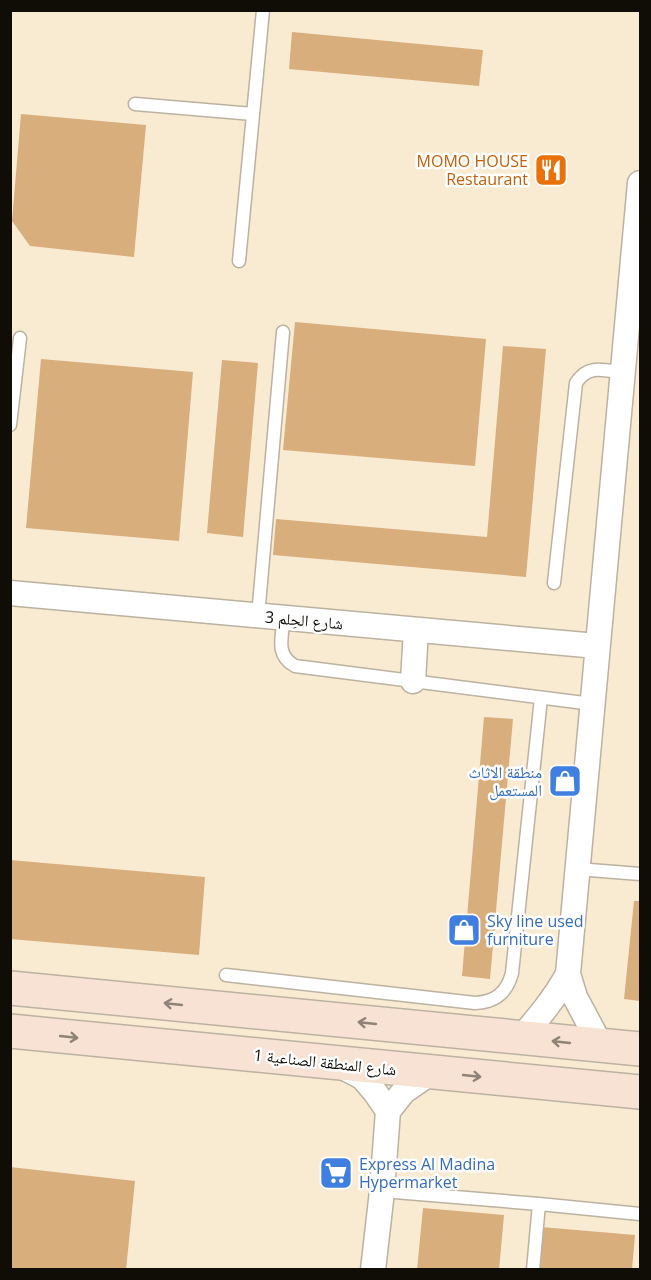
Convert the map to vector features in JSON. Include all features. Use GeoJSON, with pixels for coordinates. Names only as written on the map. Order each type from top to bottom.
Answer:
{"type":"FeatureCollection","features":[{"type":"Feature","properties":{"kind":"street"},"geometry":{"type":"LineString","coordinates":[[521,1038],[558,992],[567,974],[622,373],[638,243],[640,183]]}},
{"type":"Feature","properties":{"kind":"street","name":"شارع الحِلم 3"},"geometry":{"type":"LineString","coordinates":[[10,593],[597,646]]}},
{"type":"Feature","properties":{"kind":"street"},"geometry":{"type":"LineString","coordinates":[[413,681],[416,630]]}},
{"type":"Feature","properties":{"kind":"street"},"geometry":{"type":"LineString","coordinates":[[567,974],[575,997],[601,1046]]}},
{"type":"Feature","properties":{"kind":"street"},"geometry":{"type":"LineString","coordinates":[[10,988],[640,1049]]}},
{"type":"Feature","properties":{"kind":"street","name":"شارع المنطقة الصناعية 1"},"geometry":{"type":"LineString","coordinates":[[10,1031],[640,1092]]}},
{"type":"Feature","properties":{"kind":"street"},"geometry":{"type":"LineString","coordinates":[[334,1062],[362,1077],[388,1111]]}},
{"type":"Feature","properties":{"kind":"street"},"geometry":{"type":"LineString","coordinates":[[373,1269],[388,1111],[404,1091],[432,1072]]}},
{"type":"Feature","properties":{"kind":"lane"},"geometry":{"type":"LineString","coordinates":[[239,261],[263,10]]}},
{"type":"Feature","properties":{"kind":"lane"},"geometry":{"type":"LineString","coordinates":[[135,104],[253,114]]}},
{"type":"Feature","properties":{"kind":"lane"},"geometry":{"type":"LineString","coordinates":[[258,616],[283,332]]}},
{"type":"Feature","properties":{"kind":"lane"},"geometry":{"type":"LineString","coordinates":[[10,425],[20,338]]}},
{"type":"Feature","properties":{"kind":"lane"},"geometry":{"type":"LineString","coordinates":[[554,583],[576,383],[591,370],[622,373]]}},
{"type":"Feature","properties":{"kind":"lane"},"geometry":{"type":"LineString","coordinates":[[284,618],[281,648],[288,662],[295,666],[592,705]]}},
{"type":"Feature","properties":{"kind":"lane"},"geometry":{"type":"LineString","coordinates":[[226,975],[475,1003],[500,996],[510,982],[512,973],[541,698]]}},
{"type":"Feature","properties":{"kind":"lane"},"geometry":{"type":"LineString","coordinates":[[577,869],[640,874]]}},
{"type":"Feature","properties":{"kind":"lane"},"geometry":{"type":"LineString","coordinates":[[382,1191],[640,1214]]}},
{"type":"Feature","properties":{"kind":"lane"},"geometry":{"type":"LineString","coordinates":[[533,1269],[539,1204]]}},
{"type":"Feature","properties":{"kind":"shaded area"},"geometry":{"type":"Polygon","coordinates":[[[10,11],[640,11],[640,1269],[11,1269],[10,11]]]}},
{"type":"Feature","properties":{"kind":"building"},"geometry":{"type":"Polygon","coordinates":[[[292,32],[483,50],[479,86],[289,69],[292,32]]]}},
{"type":"Feature","properties":{"kind":"building"},"geometry":{"type":"Polygon","coordinates":[[[21,114],[146,125],[134,257],[30,246],[12,221],[21,114]]]}},
{"type":"Feature","properties":{"kind":"building"},"geometry":{"type":"Polygon","coordinates":[[[295,322],[486,339],[475,466],[283,450],[295,322]]]}},
{"type":"Feature","properties":{"kind":"building"},"geometry":{"type":"Polygon","coordinates":[[[503,346],[546,349],[526,577],[273,555],[276,519],[487,537],[503,346]]]}},
{"type":"Feature","properties":{"kind":"building"},"geometry":{"type":"Polygon","coordinates":[[[41,359],[193,372],[179,541],[26,528],[41,359]]]}},
{"type":"Feature","properties":{"kind":"building"},"geometry":{"type":"Polygon","coordinates":[[[222,360],[258,363],[243,537],[207,533],[222,360]]]}},
{"type":"Feature","properties":{"kind":"building"},"geometry":{"type":"Polygon","coordinates":[[[484,717],[513,719],[490,979],[462,976],[484,717]]]}},
{"type":"Feature","properties":{"kind":"building"},"geometry":{"type":"Polygon","coordinates":[[[10,860],[205,877],[199,955],[10,939],[10,860]]]}},
{"type":"Feature","properties":{"kind":"building"},"geometry":{"type":"Polygon","coordinates":[[[634,901],[640,901],[640,1001],[624,999],[634,901]]]}},
{"type":"Feature","properties":{"kind":"building"},"geometry":{"type":"Polygon","coordinates":[[[10,1167],[135,1181],[126,1270],[10,1270],[10,1167]]]}},
{"type":"Feature","properties":{"kind":"building"},"geometry":{"type":"Polygon","coordinates":[[[423,1208],[504,1215],[499,1270],[417,1270],[423,1208]]]}},
{"type":"Feature","properties":{"kind":"building"},"geometry":{"type":"Polygon","coordinates":[[[541,1227],[635,1235],[632,1270],[538,1270],[541,1227]]]}},
{"type":"Feature","properties":{"kind":"place","name":"MOMO HOUSE Restaurant"},"geometry":{"type":"Point","coordinates":[551,170]}},
{"type":"Feature","properties":{"kind":"place","name":"منطقة الاثاث المستعمل"},"geometry":{"type":"Point","coordinates":[565,781]}},
{"type":"Feature","properties":{"kind":"place","name":"Sky line used furniture"},"geometry":{"type":"Point","coordinates":[464,930]}},
{"type":"Feature","properties":{"kind":"place","name":"Express Al Madina Hypermarket"},"geometry":{"type":"Point","coordinates":[336,1173]}}]}
